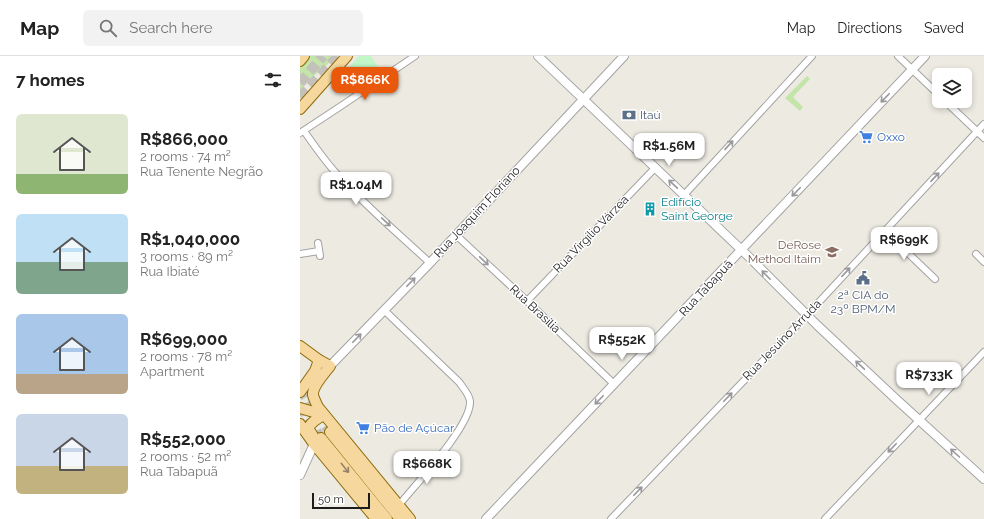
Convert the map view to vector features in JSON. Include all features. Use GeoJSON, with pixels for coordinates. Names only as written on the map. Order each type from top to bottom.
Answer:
{"type":"FeatureCollection","features":[{"type":"Feature","properties":{"kind":"main road"},"geometry":{"type":"LineString","coordinates":[[300,60],[304,56]]}},
{"type":"Feature","properties":{"kind":"main road"},"geometry":{"type":"LineString","coordinates":[[300,109],[347,56]]}},
{"type":"Feature","properties":{"kind":"main road"},"geometry":{"type":"LineString","coordinates":[[300,346],[318,360],[330,366],[313,391],[315,401],[324,415],[410,519]]}},
{"type":"Feature","properties":{"kind":"main road"},"geometry":{"type":"LineString","coordinates":[[300,392],[315,371],[318,360]]}},
{"type":"Feature","properties":{"kind":"main road"},"geometry":{"type":"LineString","coordinates":[[300,408],[324,415]]}},
{"type":"Feature","properties":{"kind":"main road"},"geometry":{"type":"LineString","coordinates":[[324,415],[313,421],[308,428],[314,438],[387,519]]}},
{"type":"Feature","properties":{"kind":"main road"},"geometry":{"type":"LineString","coordinates":[[300,424],[317,441],[376,519]]}},
{"type":"Feature","properties":{"kind":"main road"},"geometry":{"type":"LineString","coordinates":[[330,431],[400,519]]}},
{"type":"Feature","properties":{"kind":"street"},"geometry":{"type":"LineString","coordinates":[[415,56],[301,131],[344,182],[430,263]]}},
{"type":"Feature","properties":{"kind":"street"},"geometry":{"type":"LineString","coordinates":[[538,56],[897,400],[984,479]]}},
{"type":"Feature","properties":{"kind":"street","name":"Rua Joaquim Floriano"},"geometry":{"type":"LineString","coordinates":[[330,366],[430,263],[624,56]]}},
{"type":"Feature","properties":{"kind":"street"},"geometry":{"type":"LineString","coordinates":[[684,195],[812,56]]}},
{"type":"Feature","properties":{"kind":"street"},"geometry":{"type":"LineString","coordinates":[[898,56],[932,89]]}},
{"type":"Feature","properties":{"kind":"street","name":"Rua Tabapuã"},"geometry":{"type":"LineString","coordinates":[[486,519],[925,56]]}},
{"type":"Feature","properties":{"kind":"street"},"geometry":{"type":"LineString","coordinates":[[952,108],[984,138]]}},
{"type":"Feature","properties":{"kind":"street","name":"Rua Jesuíno Arruda"},"geometry":{"type":"LineString","coordinates":[[611,519],[807,314],[984,124]]}},
{"type":"Feature","properties":{"kind":"street","name":"Rua Virgílio Várzea"},"geometry":{"type":"LineString","coordinates":[[527,301],[655,168]]}},
{"type":"Feature","properties":{"kind":"street"},"geometry":{"type":"LineString","coordinates":[[885,231],[935,279]]}},
{"type":"Feature","properties":{"kind":"street","name":"Rua Brasília"},"geometry":{"type":"LineString","coordinates":[[456,235],[614,384]]}},
{"type":"Feature","properties":{"kind":"street"},"geometry":{"type":"LineString","coordinates":[[300,254],[320,254],[318,243]]}},
{"type":"Feature","properties":{"kind":"street"},"geometry":{"type":"LineString","coordinates":[[976,254],[984,262]]}},
{"type":"Feature","properties":{"kind":"street"},"geometry":{"type":"LineString","coordinates":[[384,310],[459,382],[467,392],[470,400],[467,415],[463,424],[439,457],[399,504]]}},
{"type":"Feature","properties":{"kind":"street"},"geometry":{"type":"LineString","coordinates":[[825,519],[984,352]]}},
{"type":"Feature","properties":{"kind":"street"},"geometry":{"type":"LineString","coordinates":[[300,475],[317,441]]}},
{"type":"Feature","properties":{"kind":"green space"},"geometry":{"type":"Polygon","coordinates":[[[306,56],[335,56],[300,90],[300,64],[306,56]]]}},
{"type":"Feature","properties":{"kind":"green space"},"geometry":{"type":"Polygon","coordinates":[[[359,56],[371,56],[378,67],[340,93],[334,85],[359,56]]]}},
{"type":"Feature","properties":{"kind":"green space"},"geometry":{"type":"Polygon","coordinates":[[[807,76],[810,79],[793,97],[803,107],[800,111],[785,98],[807,76]]]}},
{"type":"Feature","properties":{"kind":"tunnel"},"geometry":{"type":"LineString","coordinates":[[300,83],[323,56]]}},
{"type":"Feature","properties":{"kind":"tunnel"},"geometry":{"type":"LineString","coordinates":[[300,97],[338,56]]}},
{"type":"Feature","properties":{"kind":"tunnel"},"geometry":{"type":"LineString","coordinates":[[300,389],[329,431]]}},
{"type":"Feature","properties":{"kind":"tunnel"},"geometry":{"type":"LineString","coordinates":[[300,406],[321,438]]}},
{"type":"Feature","properties":{"kind":"place","name":"Itaú"},"geometry":{"type":"Point","coordinates":[629,115]}},
{"type":"Feature","properties":{"kind":"place","name":"Oxxo"},"geometry":{"type":"Point","coordinates":[866,137]}},
{"type":"Feature","properties":{"kind":"place","name":"Edifício Saint George"},"geometry":{"type":"Point","coordinates":[650,209]}},
{"type":"Feature","properties":{"kind":"place","name":"DeRose Method Itaim"},"geometry":{"type":"Point","coordinates":[832,252]}},
{"type":"Feature","properties":{"kind":"place","name":"2ª CIA do 23º BPM/M"},"geometry":{"type":"Point","coordinates":[863,278]}},
{"type":"Feature","properties":{"kind":"place","name":"Pão de Açúcar"},"geometry":{"type":"Point","coordinates":[363,428]}}]}
